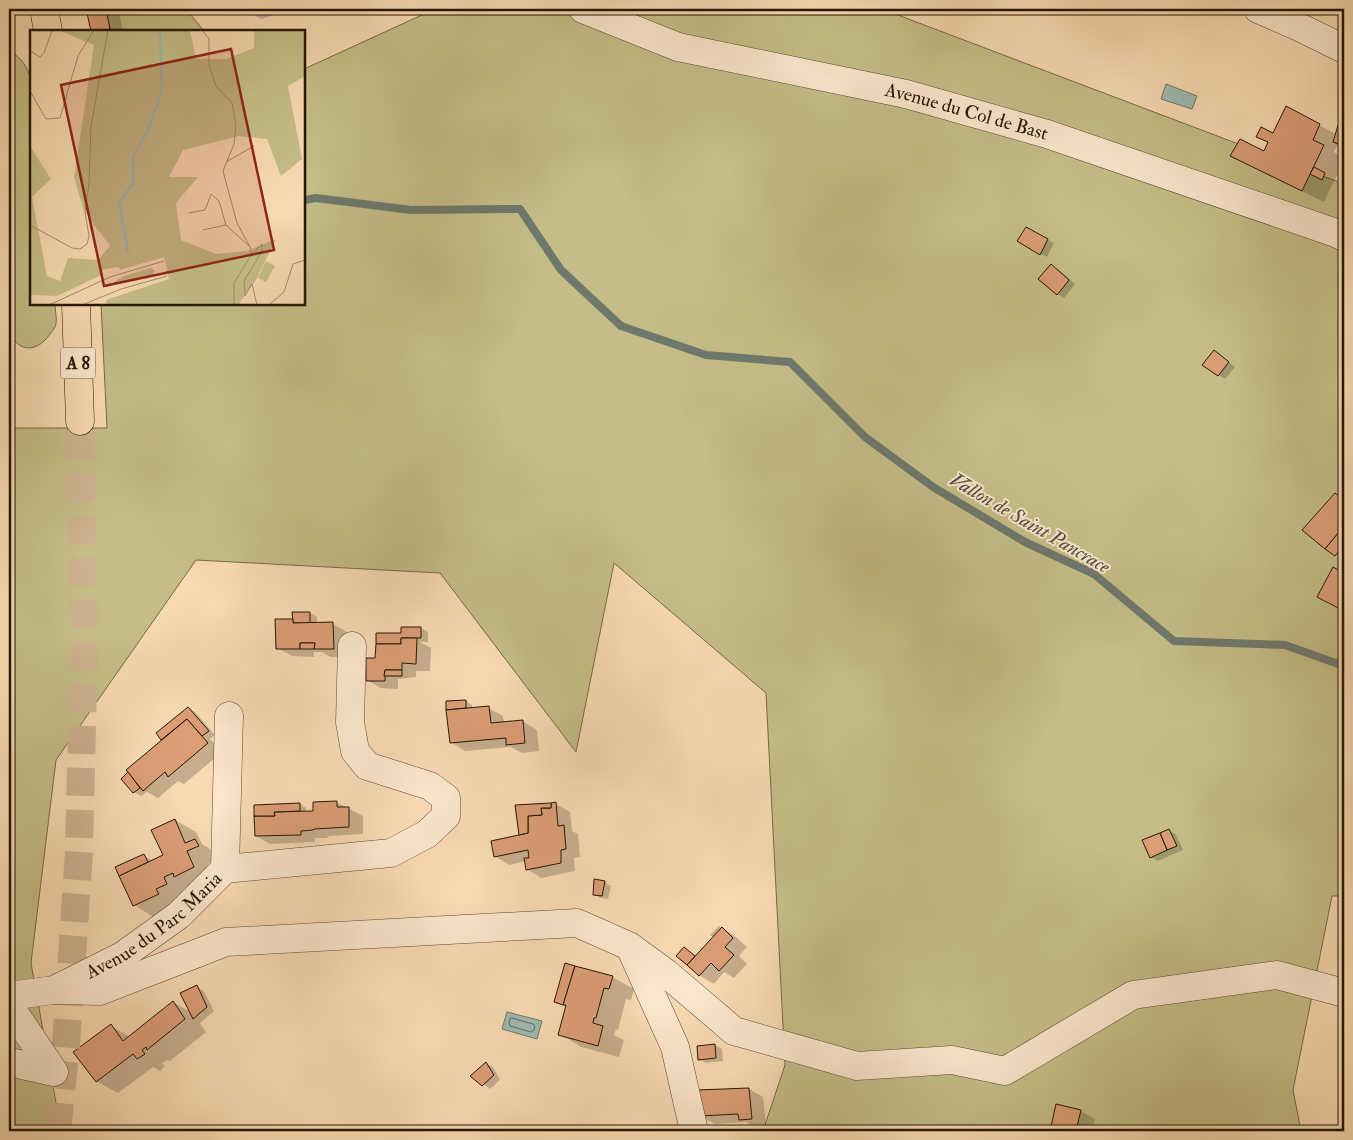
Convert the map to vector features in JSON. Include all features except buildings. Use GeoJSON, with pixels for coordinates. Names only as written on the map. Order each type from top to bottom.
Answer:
{"type":"FeatureCollection","features":[{"type":"Feature","properties":{"kind":"highway"},"geometry":{"type":"LineString","coordinates":[[44,9],[48,30]]}},
{"type":"Feature","properties":{"kind":"highway","name":"A 8"},"geometry":{"type":"LineString","coordinates":[[76,305],[80,421]]}},
{"type":"Feature","properties":{"kind":"street","name":"Avenue du Col de Bast"},"geometry":{"type":"LineString","coordinates":[[582,9],[678,46],[906,94],[1047,134],[1344,237]]}},
{"type":"Feature","properties":{"kind":"street"},"geometry":{"type":"LineString","coordinates":[[1258,9],[1344,49]]}},
{"type":"Feature","properties":{"kind":"street","name":"Avenue du Parc Maria"},"geometry":{"type":"LineString","coordinates":[[9,996],[54,990],[122,956],[179,915],[225,868],[391,853],[427,834],[446,816],[446,798],[430,786],[367,766],[355,751],[350,722],[352,646]]}},
{"type":"Feature","properties":{"kind":"street"},"geometry":{"type":"LineString","coordinates":[[225,868],[229,716]]}},
{"type":"Feature","properties":{"kind":"street"},"geometry":{"type":"LineString","coordinates":[[54,990],[100,991],[226,942],[577,923],[629,946],[666,973],[734,1031],[857,1066],[952,1060],[1005,1071],[1133,995],[1277,975],[1344,993]]}},
{"type":"Feature","properties":{"kind":"street"},"geometry":{"type":"LineString","coordinates":[[629,946],[675,1047],[694,1131]]}},
{"type":"Feature","properties":{"kind":"street"},"geometry":{"type":"LineString","coordinates":[[9,1005],[54,1072],[9,1062]]}},
{"type":"Feature","properties":{"kind":"shaded area"},"geometry":{"type":"Polygon","coordinates":[[[106,9],[186,9],[203,30],[110,30],[106,9]]]}},
{"type":"Feature","properties":{"kind":"shaded area"},"geometry":{"type":"Polygon","coordinates":[[[435,9],[882,9],[1344,184],[1344,896],[1332,896],[1293,1090],[1301,1131],[763,1131],[785,1065],[766,693],[614,563],[576,752],[440,573],[196,560],[56,760],[31,963],[61,1131],[22,1131],[9,1121],[9,428],[107,428],[101,305],[305,305],[305,69],[435,9]]]}},
{"type":"Feature","properties":{"kind":"shaded area"},"geometry":{"type":"Polygon","coordinates":[[[9,50],[24,63],[30,79],[30,305],[55,305],[56,322],[45,340],[34,347],[22,347],[9,331],[9,50]]]}},
{"type":"Feature","properties":{"kind":"water"},"geometry":{"type":"Polygon","coordinates":[[[1166,84],[1197,96],[1192,109],[1161,99],[1166,84]]]}},
{"type":"Feature","properties":{"kind":"water"},"geometry":{"type":"Polygon","coordinates":[[[507,1012],[542,1021],[537,1039],[502,1029],[507,1012]]]}},
{"type":"Feature","properties":{"kind":"waterway","name":"Vallon de Saint Pancrace"},"geometry":{"type":"LineString","coordinates":[[305,200],[316,198],[411,210],[520,209],[561,270],[621,326],[706,355],[790,362],[865,437],[933,487],[1025,542],[1094,574],[1174,641],[1285,645],[1344,666]]}},
{"type":"Feature","properties":{"kind":"tunnel"},"geometry":{"type":"LineString","coordinates":[[57,1131],[66,1045],[79,851],[84,643],[80,421]]}}]}
